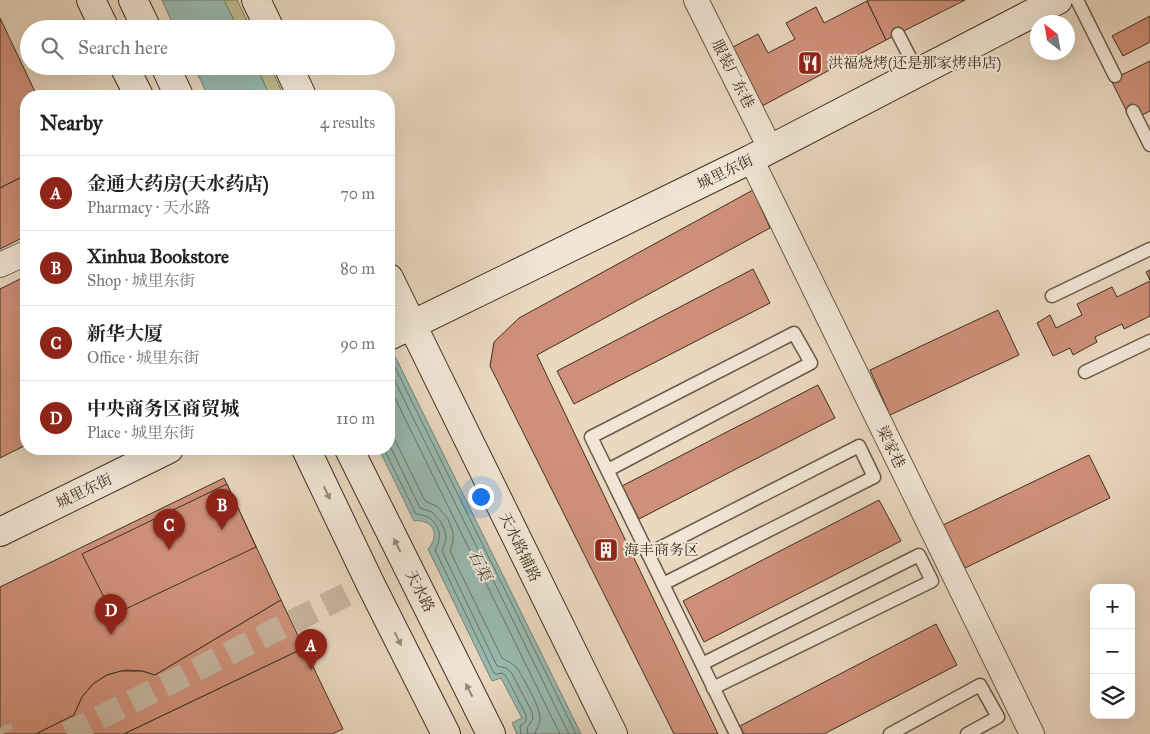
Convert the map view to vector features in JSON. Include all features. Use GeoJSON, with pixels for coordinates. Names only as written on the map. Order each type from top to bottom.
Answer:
{"type":"FeatureCollection","features":[{"type":"Feature","properties":{"kind":"street"},"geometry":{"type":"LineString","coordinates":[[91,0],[101,20]]}},
{"type":"Feature","properties":{"kind":"street"},"geometry":{"type":"LineString","coordinates":[[133,0],[143,20]]}},
{"type":"Feature","properties":{"kind":"street"},"geometry":{"type":"LineString","coordinates":[[256,0],[266,20]]}},
{"type":"Feature","properties":{"kind":"street","name":"服装厂东巷"},"geometry":{"type":"LineString","coordinates":[[696,0],[761,154]]}},
{"type":"Feature","properties":{"kind":"street","name":"城里东街"},"geometry":{"type":"LineString","coordinates":[[400,331],[761,154],[918,73],[1027,11],[1058,0]]}},
{"type":"Feature","properties":{"kind":"street"},"geometry":{"type":"LineString","coordinates":[[128,75],[136,90]]}},
{"type":"Feature","properties":{"kind":"street"},"geometry":{"type":"LineString","coordinates":[[169,75],[176,90]]}},
{"type":"Feature","properties":{"kind":"street"},"geometry":{"type":"LineString","coordinates":[[292,75],[299,90]]}},
{"type":"Feature","properties":{"kind":"street","name":"梁家巷"},"geometry":{"type":"LineString","coordinates":[[761,154],[1032,734]]}},
{"type":"Feature","properties":{"kind":"street"},"geometry":{"type":"LineString","coordinates":[[0,266],[20,256]]}},
{"type":"Feature","properties":{"kind":"street","name":"天水路辅路"},"geometry":{"type":"LineString","coordinates":[[395,307],[400,331],[612,734]]}},
{"type":"Feature","properties":{"kind":"street","name":"城里东街"},"geometry":{"type":"LineString","coordinates":[[0,532],[156,455]]}},
{"type":"Feature","properties":{"kind":"street"},"geometry":{"type":"LineString","coordinates":[[309,455],[370,583],[446,734]]}},
{"type":"Feature","properties":{"kind":"street","name":"天水路"},"geometry":{"type":"LineString","coordinates":[[351,455],[491,734]]}},
{"type":"Feature","properties":{"kind":"lane"},"geometry":{"type":"LineString","coordinates":[[1077,0],[1115,76]]}},
{"type":"Feature","properties":{"kind":"lane"},"geometry":{"type":"LineString","coordinates":[[898,34],[918,73]]}},
{"type":"Feature","properties":{"kind":"lane"},"geometry":{"type":"LineString","coordinates":[[1133,111],[1150,145]]}},
{"type":"Feature","properties":{"kind":"lane"},"geometry":{"type":"LineString","coordinates":[[1052,296],[1150,249]]}},
{"type":"Feature","properties":{"kind":"lane"},"geometry":{"type":"LineString","coordinates":[[608,470],[810,363],[794,334],[592,436],[608,470],[648,554],[736,734]]}},
{"type":"Feature","properties":{"kind":"lane"},"geometry":{"type":"LineString","coordinates":[[1084,372],[1150,342]]}},
{"type":"Feature","properties":{"kind":"lane"},"geometry":{"type":"LineString","coordinates":[[648,554],[859,446],[874,477],[663,584]]}},
{"type":"Feature","properties":{"kind":"lane"},"geometry":{"type":"LineString","coordinates":[[702,664],[919,555],[932,580],[713,688]]}},
{"type":"Feature","properties":{"kind":"lane"},"geometry":{"type":"LineString","coordinates":[[890,734],[980,685],[998,717],[967,734]]}},
{"type":"Feature","properties":{"kind":"shaded area"},"geometry":{"type":"Polygon","coordinates":[[[224,0],[237,0],[247,20],[234,20],[224,0]]]}},
{"type":"Feature","properties":{"kind":"shaded area"},"geometry":{"type":"Polygon","coordinates":[[[260,75],[274,75],[281,90],[267,90],[260,75]]]}},
{"type":"Feature","properties":{"kind":"water"},"geometry":{"type":"Polygon","coordinates":[[[162,0],[224,0],[234,20],[171,20],[162,0]]]}},
{"type":"Feature","properties":{"kind":"water"},"geometry":{"type":"Polygon","coordinates":[[[198,75],[260,75],[267,90],[205,90],[198,75]]]}},
{"type":"Feature","properties":{"kind":"water","name":"石渠"},"geometry":{"type":"Polygon","coordinates":[[[395,356],[581,734],[517,734],[512,723],[522,718],[501,678],[492,681],[428,549],[433,540],[433,529],[425,522],[414,521],[382,455],[395,455],[395,356]]]}},
{"type":"Feature","properties":{"kind":"building"},"geometry":{"type":"Polygon","coordinates":[[[868,0],[965,0],[886,40],[868,0]]]}},
{"type":"Feature","properties":{"kind":"building"},"geometry":{"type":"Polygon","coordinates":[[[867,1],[886,40],[762,106],[731,48],[758,34],[768,53],[795,39],[786,23],[816,7],[824,23],[867,1]]]}},
{"type":"Feature","properties":{"kind":"building"},"geometry":{"type":"Polygon","coordinates":[[[1150,16],[1150,42],[1123,56],[1112,36],[1150,16]]]}},
{"type":"Feature","properties":{"kind":"building"},"geometry":{"type":"Polygon","coordinates":[[[0,18],[20,60],[20,75],[27,75],[34,90],[20,90],[20,178],[0,188],[0,18]]]}},
{"type":"Feature","properties":{"kind":"building"},"geometry":{"type":"Polygon","coordinates":[[[1150,61],[1150,111],[1140,116],[1128,114],[1111,80],[1150,61]]]}},
{"type":"Feature","properties":{"kind":"building"},"geometry":{"type":"Polygon","coordinates":[[[20,178],[20,239],[0,249],[0,188],[20,178]]]}},
{"type":"Feature","properties":{"kind":"building","name":"海丰商务区"},"geometry":{"type":"Polygon","coordinates":[[[753,190],[770,228],[537,355],[718,734],[674,734],[490,366],[494,342],[519,318],[753,190]]]}},
{"type":"Feature","properties":{"kind":"building"},"geometry":{"type":"Polygon","coordinates":[[[753,269],[770,303],[574,404],[557,371],[753,269]]]}},
{"type":"Feature","properties":{"kind":"building"},"geometry":{"type":"Polygon","coordinates":[[[1150,270],[1150,280],[1146,272],[1150,270]]]}},
{"type":"Feature","properties":{"kind":"building"},"geometry":{"type":"Polygon","coordinates":[[[20,279],[20,448],[0,458],[0,289],[20,279]]]}},
{"type":"Feature","properties":{"kind":"building"},"geometry":{"type":"Polygon","coordinates":[[[1150,281],[1150,316],[1124,329],[1122,324],[1095,337],[1097,342],[1073,355],[1070,348],[1053,356],[1037,323],[1050,315],[1056,328],[1082,315],[1077,304],[1112,287],[1117,297],[1150,281]]]}},
{"type":"Feature","properties":{"kind":"building"},"geometry":{"type":"Polygon","coordinates":[[[998,310],[1019,355],[890,415],[870,370],[998,310]]]}},
{"type":"Feature","properties":{"kind":"building"},"geometry":{"type":"Polygon","coordinates":[[[818,385],[835,418],[639,519],[622,486],[818,385]]]}},
{"type":"Feature","properties":{"kind":"building"},"geometry":{"type":"Polygon","coordinates":[[[1089,455],[1110,498],[965,568],[943,525],[1089,455]]]}},
{"type":"Feature","properties":{"kind":"building"},"geometry":{"type":"Polygon","coordinates":[[[224,478],[281,600],[155,675],[142,671],[126,670],[107,675],[93,684],[82,697],[74,715],[36,734],[0,734],[0,587],[224,478]]]}},
{"type":"Feature","properties":{"kind":"building"},"geometry":{"type":"Polygon","coordinates":[[[227,484],[256,547],[113,615],[82,554],[227,484]]]}},
{"type":"Feature","properties":{"kind":"building"},"geometry":{"type":"Polygon","coordinates":[[[879,500],[901,541],[704,642],[683,601],[879,500]]]}},
{"type":"Feature","properties":{"kind":"building"},"geometry":{"type":"Polygon","coordinates":[[[281,600],[304,648],[124,734],[36,734],[74,715],[82,697],[93,684],[107,675],[121,671],[142,671],[155,675],[281,600]]]}},
{"type":"Feature","properties":{"kind":"building"},"geometry":{"type":"Polygon","coordinates":[[[936,624],[957,665],[824,734],[744,734],[740,726],[936,624]]]}},
{"type":"Feature","properties":{"kind":"building"},"geometry":{"type":"Polygon","coordinates":[[[304,648],[343,729],[332,734],[124,734],[304,648]]]}},
{"type":"Feature","properties":{"kind":"tunnel"},"geometry":{"type":"LineString","coordinates":[[67,734],[370,583]]}},
{"type":"Feature","properties":{"kind":"tunnel"},"geometry":{"type":"LineString","coordinates":[[0,728],[3,734]]}},
{"type":"Feature","properties":{"kind":"place","name":"洪福烧烤(还是那家烤串店)"},"geometry":{"type":"Point","coordinates":[810,63]}},
{"type":"Feature","properties":{"kind":"place","name":"Xinhua Bookstore"},"geometry":{"type":"Point","coordinates":[222,530]}},
{"type":"Feature","properties":{"kind":"place","name":"新华大厦"},"geometry":{"type":"Point","coordinates":[169,550]}},
{"type":"Feature","properties":{"kind":"place","name":"海丰商务区"},"geometry":{"type":"Point","coordinates":[606,550]}},
{"type":"Feature","properties":{"kind":"place","name":"中央商务区商贸城"},"geometry":{"type":"Point","coordinates":[111,635]}},
{"type":"Feature","properties":{"kind":"place","name":"金通大药房(天水药店)"},"geometry":{"type":"Point","coordinates":[311,670]}}]}
